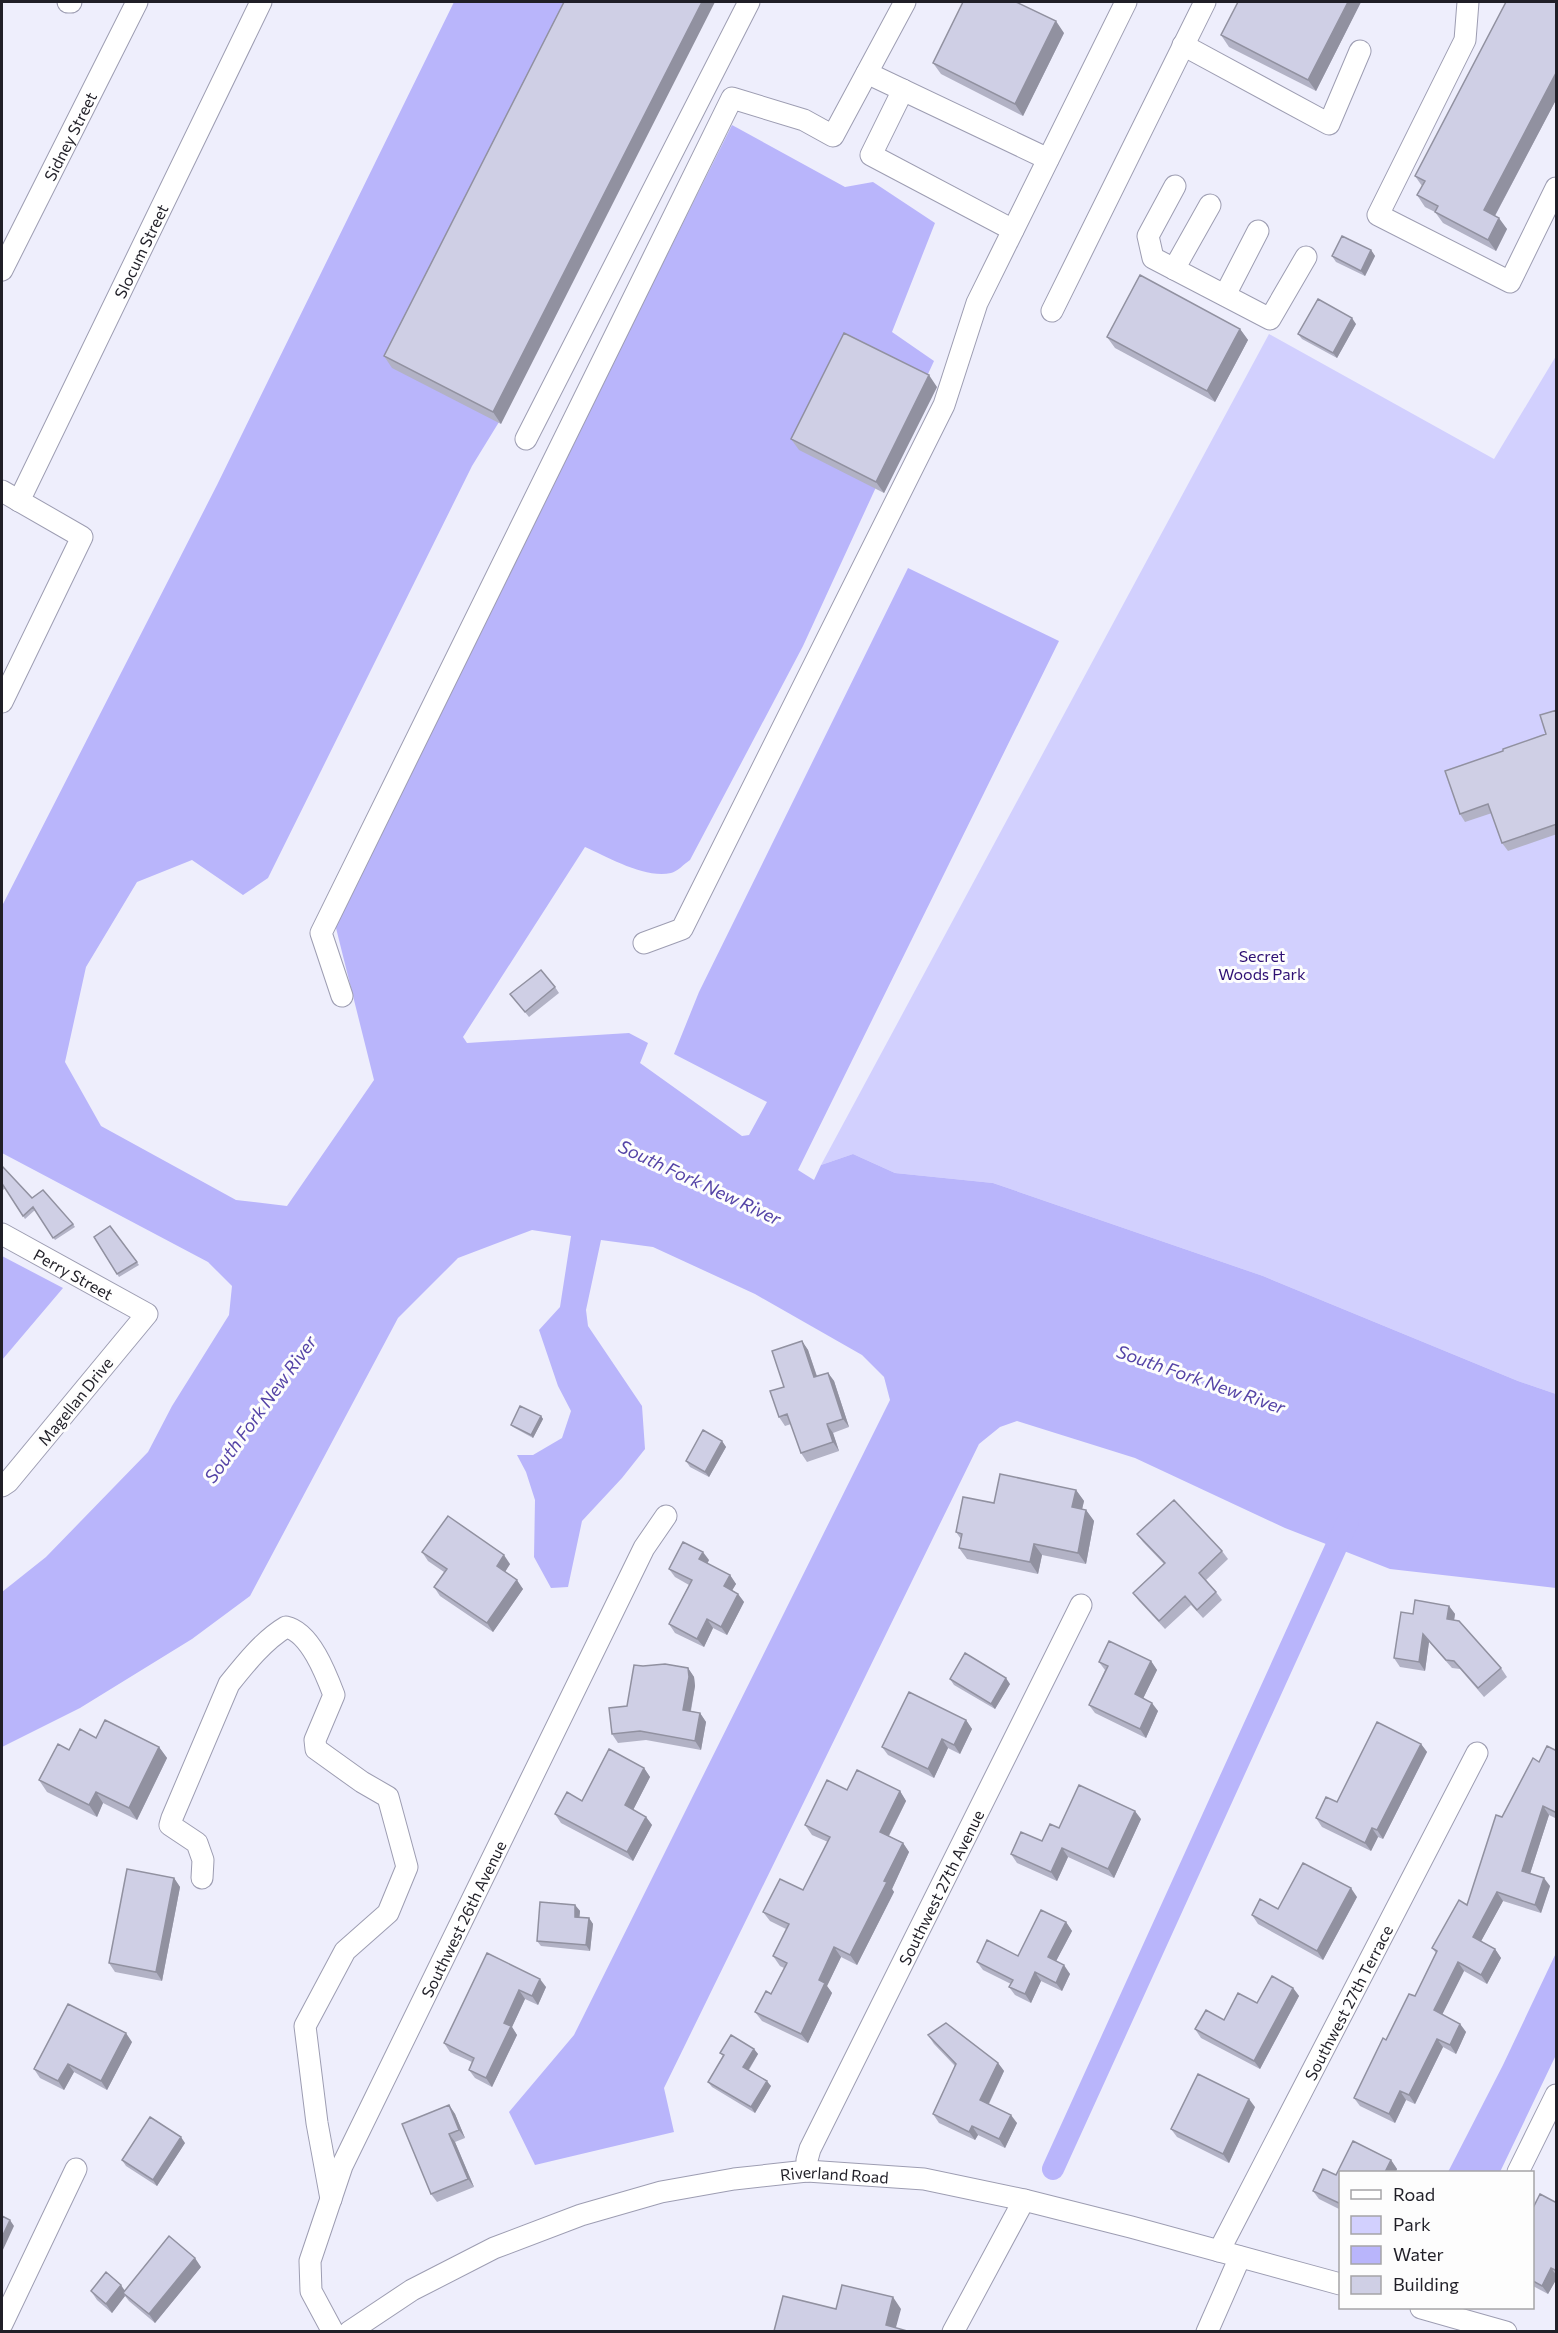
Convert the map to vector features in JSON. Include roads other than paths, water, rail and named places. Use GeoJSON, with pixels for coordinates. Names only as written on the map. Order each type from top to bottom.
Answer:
{"type":"FeatureCollection","features":[{"type":"Feature","properties":{"kind":"street","name":"Sidney Street"},"geometry":{"type":"LineString","coordinates":[[2,270],[136,2]]}},
{"type":"Feature","properties":{"kind":"street","name":"Slocum Street"},"geometry":{"type":"LineString","coordinates":[[10,496],[261,2]]}},
{"type":"Feature","properties":{"kind":"street"},"geometry":{"type":"LineString","coordinates":[[526,439],[749,2]]}},
{"type":"Feature","properties":{"kind":"street"},"geometry":{"type":"LineString","coordinates":[[342,996],[321,933],[732,98],[804,120],[833,136],[905,2]]}},
{"type":"Feature","properties":{"kind":"street"},"geometry":{"type":"LineString","coordinates":[[644,943],[682,929],[944,405],[977,303],[1126,2],[1118,2]]}},
{"type":"Feature","properties":{"kind":"street"},"geometry":{"type":"LineString","coordinates":[[1052,311],[1205,2]]}},
{"type":"Feature","properties":{"kind":"street"},"geometry":{"type":"LineString","coordinates":[[1468,2],[1464,40],[1378,214],[1510,282],[1557,189]]}},
{"type":"Feature","properties":{"kind":"street"},"geometry":{"type":"LineString","coordinates":[[1183,45],[1329,123],[1360,51]]}},
{"type":"Feature","properties":{"kind":"street"},"geometry":{"type":"LineString","coordinates":[[867,73],[1048,159]]}},
{"type":"Feature","properties":{"kind":"street"},"geometry":{"type":"LineString","coordinates":[[903,90],[871,155],[1012,230]]}},
{"type":"Feature","properties":{"kind":"street"},"geometry":{"type":"LineString","coordinates":[[1175,186],[1148,236],[1153,258],[1270,319],[1306,257]]}},
{"type":"Feature","properties":{"kind":"street"},"geometry":{"type":"LineString","coordinates":[[1174,269],[1210,205]]}},
{"type":"Feature","properties":{"kind":"street"},"geometry":{"type":"LineString","coordinates":[[1224,295],[1258,231]]}},
{"type":"Feature","properties":{"kind":"street"},"geometry":{"type":"LineString","coordinates":[[2,702],[82,537],[10,496]]}},
{"type":"Feature","properties":{"kind":"street","name":"Perry Street"},"geometry":{"type":"LineString","coordinates":[[2,1234],[147,1314]]}},
{"type":"Feature","properties":{"kind":"street","name":"Magellan Drive"},"geometry":{"type":"LineString","coordinates":[[2,1486],[9,1482],[147,1314]]}},
{"type":"Feature","properties":{"kind":"street","name":"Southwest 26th Avenue"},"geometry":{"type":"LineString","coordinates":[[333,2331],[312,2291],[310,2261],[342,2166],[639,1559],[666,1516]]}},
{"type":"Feature","properties":{"kind":"street","name":"Southwest 27th Avenue"},"geometry":{"type":"LineString","coordinates":[[807,2171],[810,2150],[1081,1605]]}},
{"type":"Feature","properties":{"kind":"street"},"geometry":{"type":"LineString","coordinates":[[202,1878],[202,1860],[197,1843],[170,1825],[172,1818],[229,1684],[278,1631],[286,1627],[293,1628],[300,1633],[324,1668],[334,1695],[315,1740],[316,1749],[362,1782],[388,1797],[407,1867],[388,1913],[345,1951],[305,2026],[317,2123],[331,2199]]}},
{"type":"Feature","properties":{"kind":"street","name":"Southwest 27th Terrace"},"geometry":{"type":"LineString","coordinates":[[1220,2251],[1477,1753]]}},
{"type":"Feature","properties":{"kind":"street"},"geometry":{"type":"LineString","coordinates":[[1519,2171],[1557,2095]]}},
{"type":"Feature","properties":{"kind":"street"},"geometry":{"type":"LineString","coordinates":[[2,2324],[76,2169]]}},
{"type":"Feature","properties":{"kind":"street","name":"Riverland Road"},"geometry":{"type":"LineString","coordinates":[[349,2331],[412,2290],[483,2253],[581,2215],[661,2192],[734,2178],[807,2171],[924,2179],[1024,2200],[1339,2283]]}},
{"type":"Feature","properties":{"kind":"street"},"geometry":{"type":"LineString","coordinates":[[953,2331],[1024,2200]]}},
{"type":"Feature","properties":{"kind":"street"},"geometry":{"type":"LineString","coordinates":[[1208,2331],[1240,2257]]}},
{"type":"Feature","properties":{"kind":"street"},"geometry":{"type":"LineString","coordinates":[[1449,2311],[1506,2331]]}},
{"type":"Feature","properties":{"kind":"water","name":"South Fork New River"},"geometry":{"type":"Polygon","coordinates":[[[454,2],[710,2],[499,422],[472,466],[268,878],[243,895],[192,860],[137,882],[86,967],[65,1062],[101,1126],[236,1200],[287,1206],[374,1080],[334,920],[732,125],[845,187],[873,182],[935,223],[892,332],[934,361],[803,646],[690,860],[673,872],[650,873],[627,866],[585,847],[463,1037],[467,1043],[629,1033],[648,1043],[640,1063],[742,1136],[749,1135],[767,1102],[674,1054],[699,992],[908,568],[1059,641],[798,1170],[814,1180],[821,1165],[853,1154],[895,1173],[993,1183],[1263,1276],[1518,1381],[1556,1394],[1556,1588],[1390,1569],[1285,1528],[1135,1458],[1017,1421],[1000,1427],[979,1444],[664,2088],[674,2132],[535,2165],[509,2112],[574,2035],[890,1400],[884,1377],[862,1355],[755,1294],[653,1247],[601,1240],[586,1310],[588,1326],[642,1406],[645,1449],[582,1521],[568,1587],[551,1588],[534,1557],[535,1500],[526,1472],[517,1455],[533,1455],[562,1438],[571,1411],[558,1386],[539,1330],[560,1307],[571,1236],[532,1230],[458,1258],[398,1318],[250,1596],[192,1639],[80,1708],[2,1747],[2,1592],[46,1557],[148,1452],[172,1406],[229,1315],[232,1286],[208,1262],[2,1153],[2,906],[217,485],[454,2]]]}},
{"type":"Feature","properties":{"kind":"water"},"geometry":{"type":"Polygon","coordinates":[[[2,1256],[63,1288],[2,1360],[2,1256]]]}},
{"type":"Feature","properties":{"kind":"water"},"geometry":{"type":"Polygon","coordinates":[[[1556,1953],[1556,2055],[1500,2171],[1449,2171],[1503,2065],[1556,1953]]]}},
{"type":"Feature","properties":{"kind":"waterway"},"geometry":{"type":"LineString","coordinates":[[1053,2169],[1348,1521]]}},
{"type":"Feature","properties":{"kind":"park label","name":"Secret Woods Park"},"geometry":{"type":"Point","coordinates":[1262,964]}}]}
